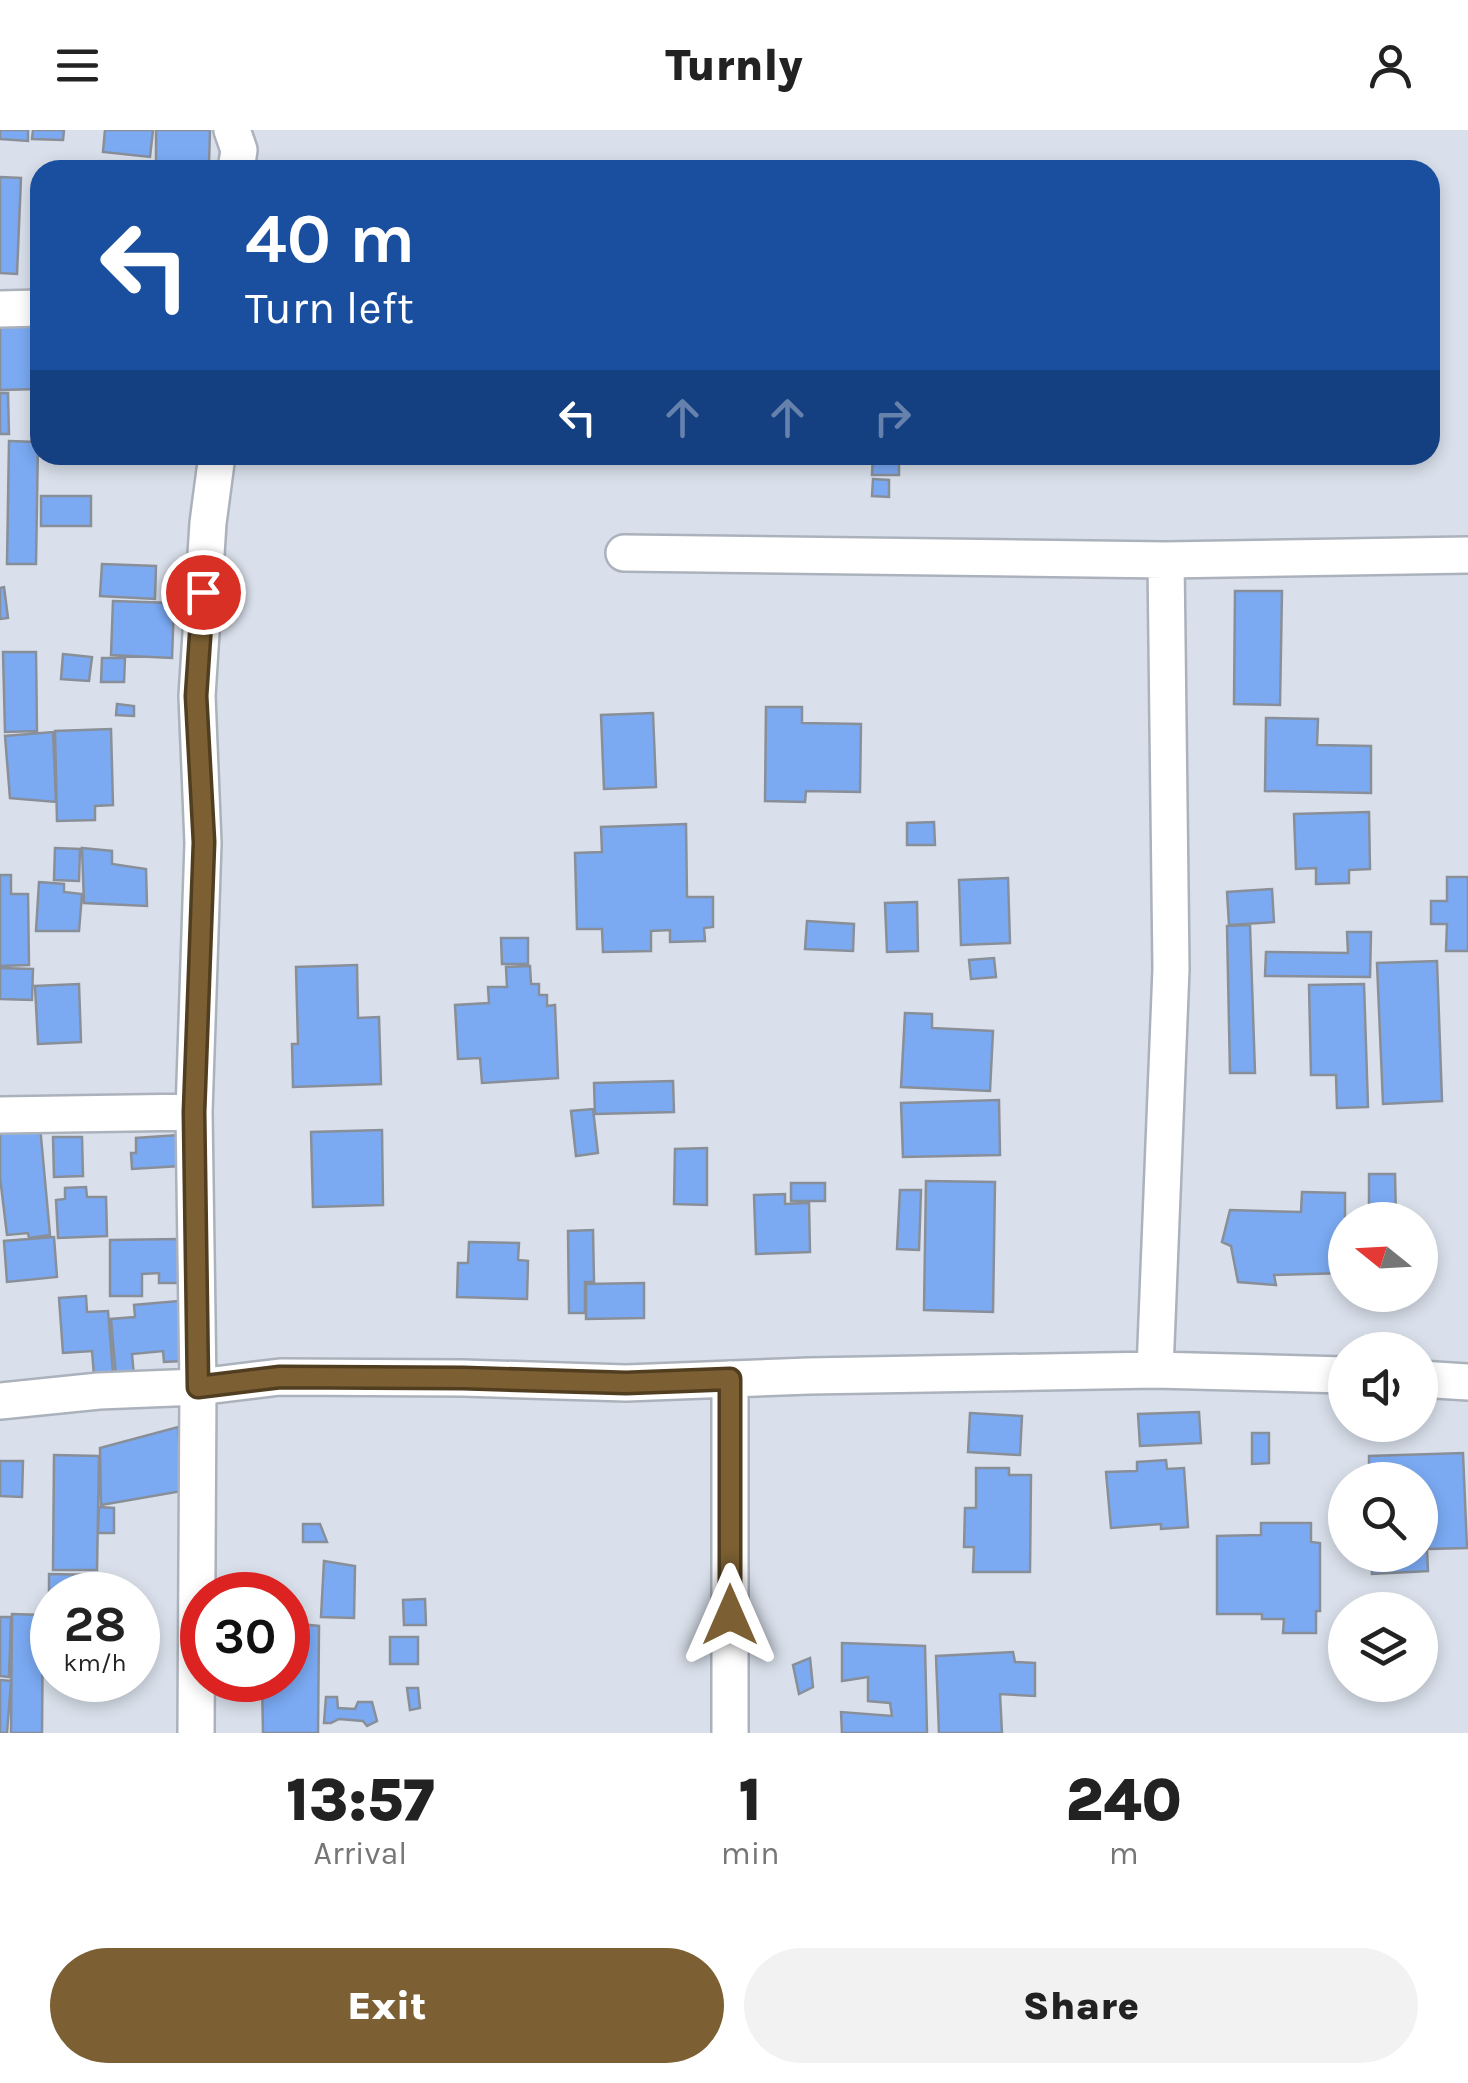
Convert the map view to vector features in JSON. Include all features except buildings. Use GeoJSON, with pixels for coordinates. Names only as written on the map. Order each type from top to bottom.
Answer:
{"type":"FeatureCollection","features":[{"type":"Feature","properties":{"kind":"street"},"geometry":{"type":"LineString","coordinates":[[232,130],[239,150],[238,160]]}},
{"type":"Feature","properties":{"kind":"street"},"geometry":{"type":"LineString","coordinates":[[0,309],[30,308]]}},
{"type":"Feature","properties":{"kind":"street"},"geometry":{"type":"LineString","coordinates":[[196,1733],[198,1387],[194,1112],[204,842],[196,696],[208,523],[217,465]]}},
{"type":"Feature","properties":{"kind":"street"},"geometry":{"type":"LineString","coordinates":[[624,553],[1166,560],[1468,554]]}},
{"type":"Feature","properties":{"kind":"street"},"geometry":{"type":"LineString","coordinates":[[1155,1370],[1171,969],[1166,560]]}},
{"type":"Feature","properties":{"kind":"street"},"geometry":{"type":"LineString","coordinates":[[0,1115],[194,1112]]}},
{"type":"Feature","properties":{"kind":"street"},"geometry":{"type":"LineString","coordinates":[[0,1402],[99,1390],[198,1387],[280,1377],[626,1383],[1155,1370],[1328,1375]]}},
{"type":"Feature","properties":{"kind":"street"},"geometry":{"type":"LineString","coordinates":[[730,1379],[730,1733]]}},
{"type":"Feature","properties":{"kind":"street"},"geometry":{"type":"LineString","coordinates":[[1438,1380],[1468,1382]]}},
{"type":"Feature","properties":{"kind":"route"},"geometry":{"type":"LineString","coordinates":[[203,592],[196,696],[204,842],[194,1112],[198,1387],[280,1377],[626,1383],[730,1379],[730,1615]]}}]}
